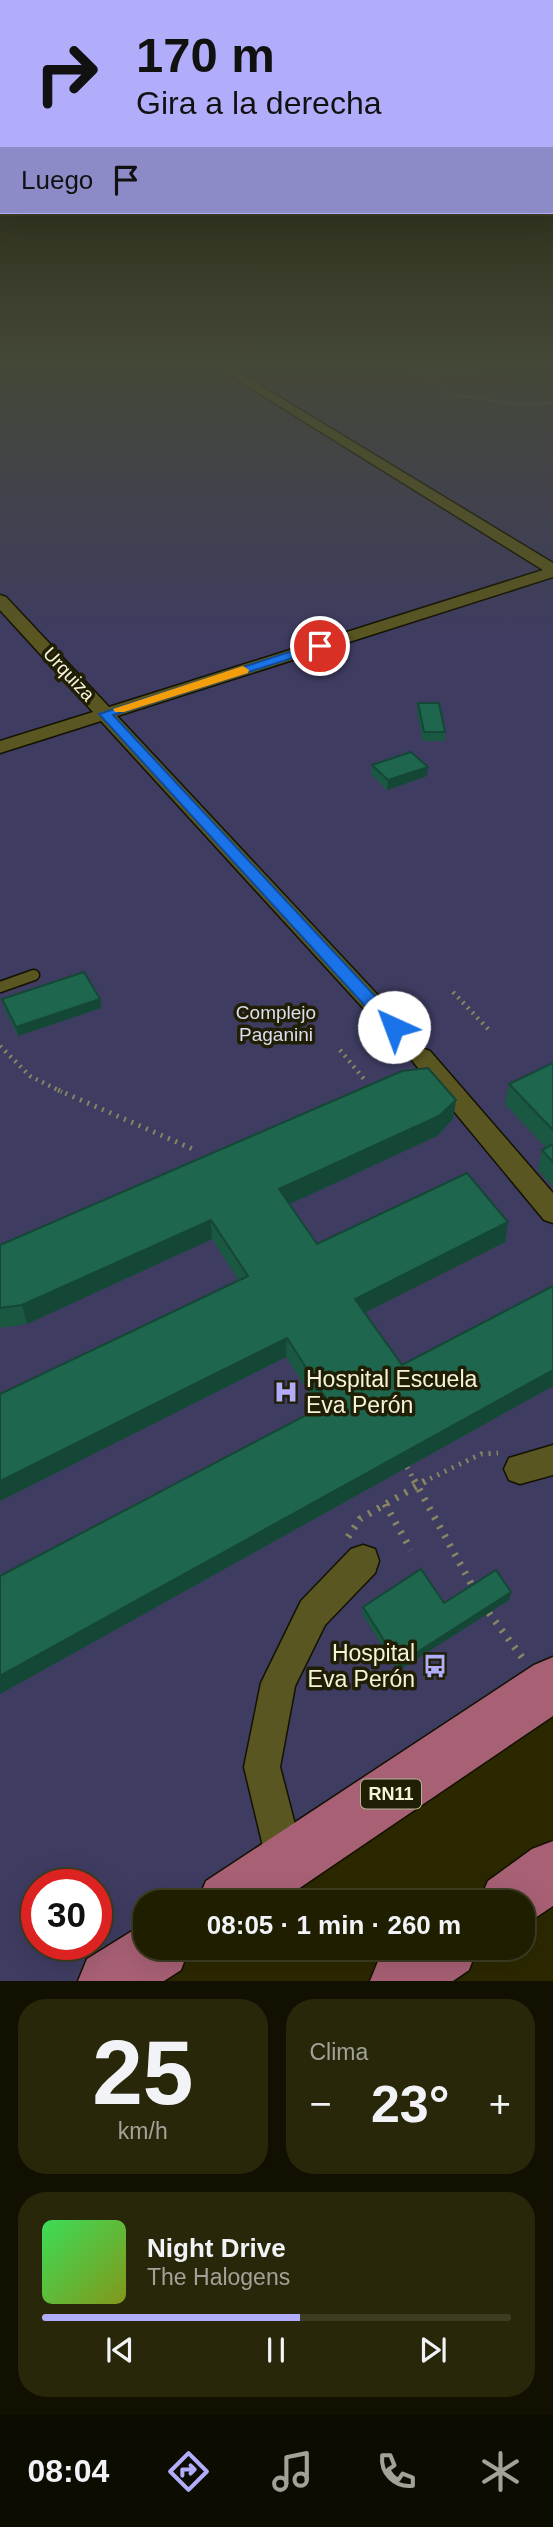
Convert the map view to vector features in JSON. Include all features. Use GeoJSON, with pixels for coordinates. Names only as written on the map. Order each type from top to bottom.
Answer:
{"type":"FeatureCollection","features":[{"type":"Feature","properties":{"kind":"main road","name":"RN11"},"geometry":{"type":"LineString","coordinates":[[246,1890],[549,1686]]}},
{"type":"Feature","properties":{"kind":"main road"},"geometry":{"type":"LineString","coordinates":[[109,1981],[141,1960]]}},
{"type":"Feature","properties":{"kind":"main road"},"geometry":{"type":"LineString","coordinates":[[401,1981],[430,1960]]}},
{"type":"Feature","properties":{"kind":"street"},"geometry":{"type":"LineString","coordinates":[[366,455],[553,571]]}},
{"type":"Feature","properties":{"kind":"street"},"geometry":{"type":"LineString","coordinates":[[0,747],[553,571]]}},
{"type":"Feature","properties":{"kind":"street","name":"Urquiza"},"geometry":{"type":"LineString","coordinates":[[0,600],[394,1027]]}},
{"type":"Feature","properties":{"kind":"street"},"geometry":{"type":"LineString","coordinates":[[422,1057],[553,1212]]}},
{"type":"Feature","properties":{"kind":"street"},"geometry":{"type":"LineString","coordinates":[[514,1460],[553,1460]]}},
{"type":"Feature","properties":{"kind":"street"},"geometry":{"type":"LineString","coordinates":[[286,1864],[262,1767],[278,1683],[313,1613],[354,1550]]}},
{"type":"Feature","properties":{"kind":"lane"},"geometry":{"type":"LineString","coordinates":[[0,987],[34,975]]}},
{"type":"Feature","properties":{"kind":"path"},"geometry":{"type":"LineString","coordinates":[[453,992],[488,1029]]}},
{"type":"Feature","properties":{"kind":"path"},"geometry":{"type":"LineString","coordinates":[[0,1046],[30,1076],[101,1111],[195,1150]]}},
{"type":"Feature","properties":{"kind":"path"},"geometry":{"type":"LineString","coordinates":[[340,1050],[364,1079]]}},
{"type":"Feature","properties":{"kind":"path"},"geometry":{"type":"LineString","coordinates":[[354,1550],[360,1519],[417,1485],[481,1454],[514,1460]]}},
{"type":"Feature","properties":{"kind":"path"},"geometry":{"type":"LineString","coordinates":[[407,1467],[474,1590]]}},
{"type":"Feature","properties":{"kind":"path"},"geometry":{"type":"LineString","coordinates":[[385,1504],[411,1550]]}},
{"type":"Feature","properties":{"kind":"path"},"geometry":{"type":"LineString","coordinates":[[489,1613],[549,1686]]}},
{"type":"Feature","properties":{"kind":"green space","name":"Complejo Paganini"},"geometry":{"type":"Polygon","coordinates":[[[0,455],[553,455],[553,1684],[245,1890],[133,1890],[133,1960],[141,1960],[109,1981],[0,1981],[0,455]]]}},
{"type":"Feature","properties":{"kind":"building"},"geometry":{"type":"Polygon","coordinates":[[[418,703],[439,703],[445,732],[424,732],[418,703]]]}},
{"type":"Feature","properties":{"kind":"building"},"geometry":{"type":"Polygon","coordinates":[[[411,752],[428,767],[388,780],[372,765],[411,752]]]}},
{"type":"Feature","properties":{"kind":"building"},"geometry":{"type":"Polygon","coordinates":[[[84,972],[100,999],[16,1027],[2,999],[84,972]]]}},
{"type":"Feature","properties":{"kind":"building"},"geometry":{"type":"Polygon","coordinates":[[[553,1063],[553,1130],[509,1084],[553,1063]]]}},
{"type":"Feature","properties":{"kind":"building"},"geometry":{"type":"Polygon","coordinates":[[[428,1068],[456,1100],[439,1116],[279,1189],[317,1244],[467,1173],[508,1222],[355,1299],[402,1365],[553,1286],[553,1370],[0,1676],[0,1576],[329,1403],[287,1338],[0,1481],[0,1394],[248,1276],[211,1220],[22,1305],[0,1308],[0,1245],[402,1071],[428,1068]]]}},
{"type":"Feature","properties":{"kind":"building"},"geometry":{"type":"Polygon","coordinates":[[[553,1144],[553,1162],[542,1150],[553,1144]]]}},
{"type":"Feature","properties":{"kind":"building"},"geometry":{"type":"Polygon","coordinates":[[[421,1569],[444,1603],[496,1570],[511,1592],[399,1664],[363,1607],[421,1569]]]}},
{"type":"Feature","properties":{"kind":"slow traffic"},"geometry":{"type":"LineString","coordinates":[[119,709],[243,670]]}},
{"type":"Feature","properties":{"kind":"place","name":"Hospital Escuela Eva Perón"},"geometry":{"type":"Point","coordinates":[286,1392]}},
{"type":"Feature","properties":{"kind":"place","name":"Hospital Eva Perón"},"geometry":{"type":"Point","coordinates":[435,1666]}},
{"type":"Feature","properties":{"kind":"route"},"geometry":{"type":"LineString","coordinates":[[320,646],[105,714],[394,1027]]}}]}
